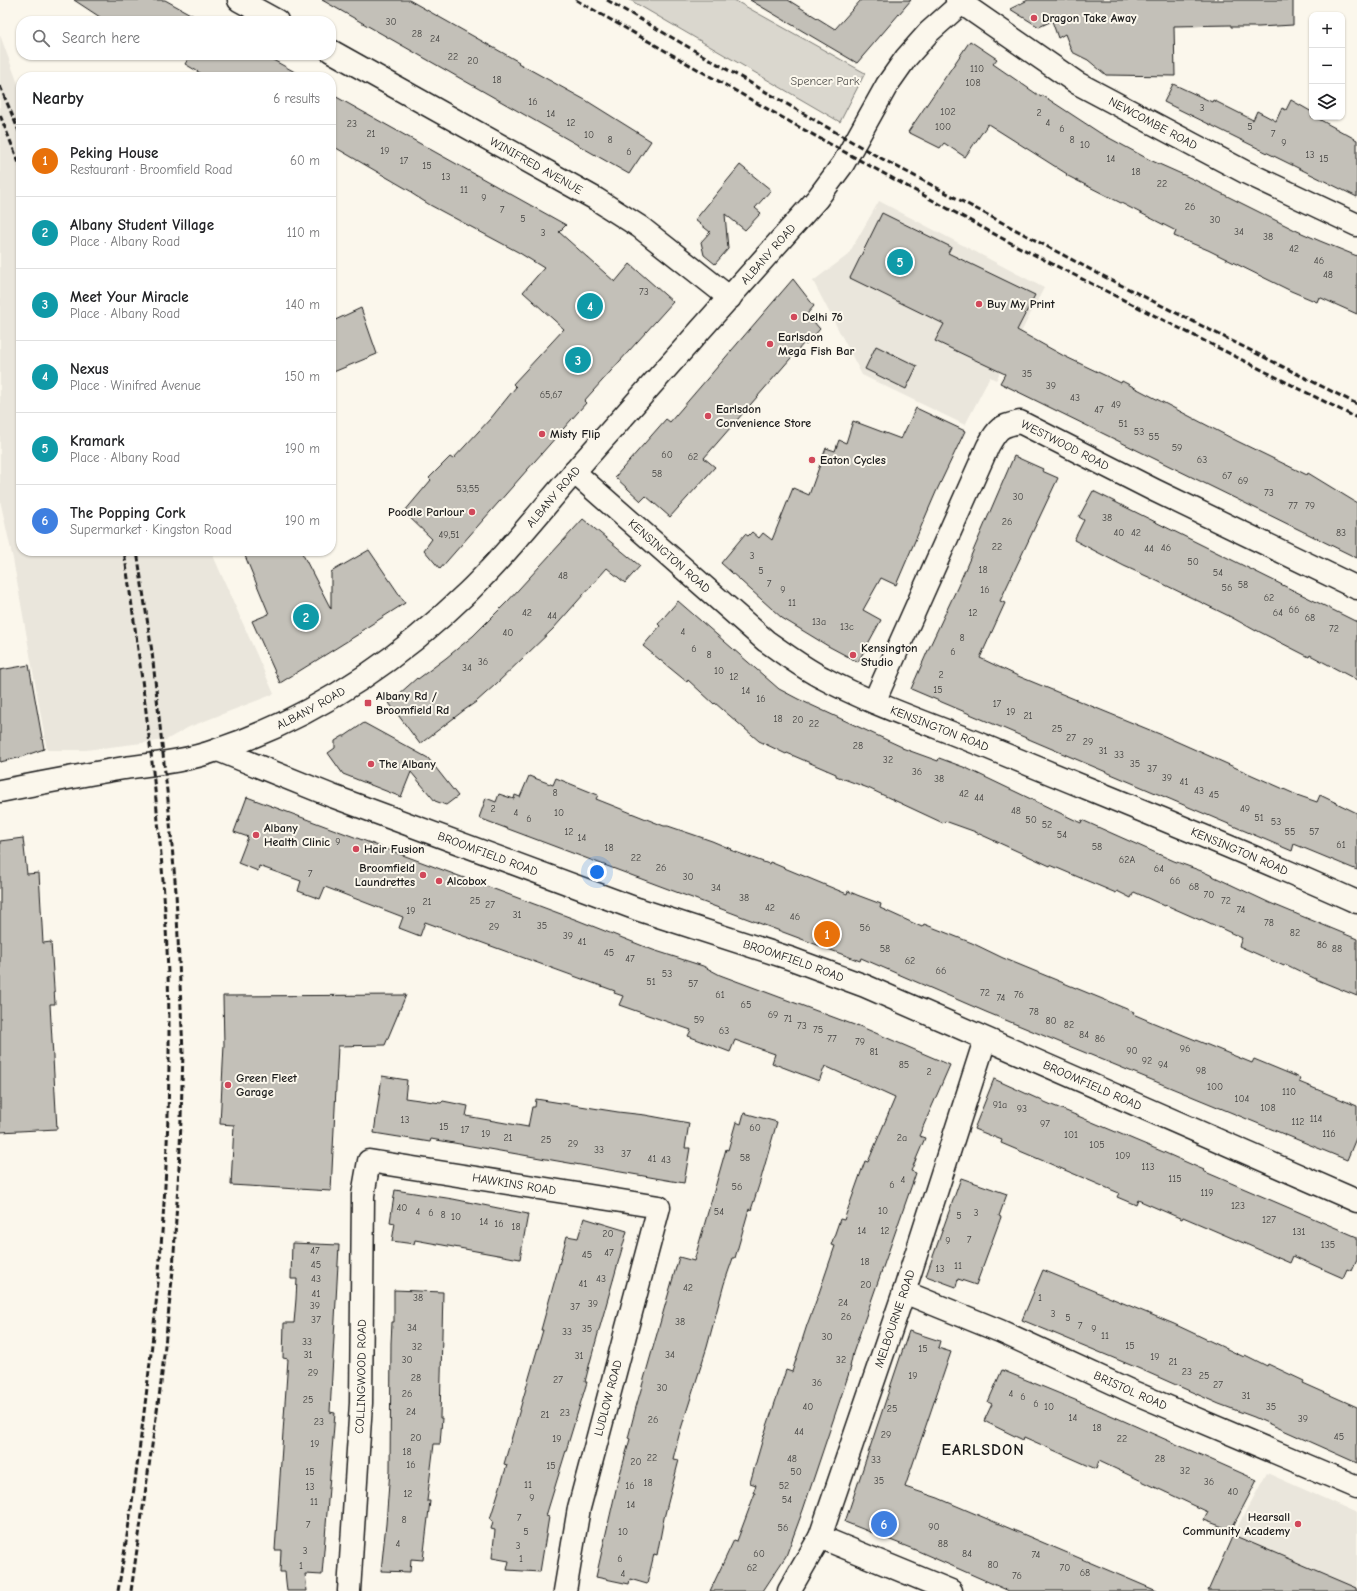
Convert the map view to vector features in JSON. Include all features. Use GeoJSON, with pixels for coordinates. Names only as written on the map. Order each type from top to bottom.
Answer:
{"type":"FeatureCollection","features":[{"type":"Feature","properties":{"kind":"street"},"geometry":{"type":"LineString","coordinates":[[240,0],[268,16]]}},
{"type":"Feature","properties":{"kind":"street","name":"NEWCOMBE ROAD"},"geometry":{"type":"LineString","coordinates":[[961,1],[1077,83],[1245,172],[1357,225]]}},
{"type":"Feature","properties":{"kind":"street","name":"ALBANY ROAD"},"geometry":{"type":"LineString","coordinates":[[0,791],[72,777],[195,757],[218,750],[273,727],[354,684],[391,658],[432,626],[505,553],[574,472],[817,199],[836,175],[887,85],[906,58],[929,32],[961,1]]}},
{"type":"Feature","properties":{"kind":"street","name":"WINIFRED AVENUE"},"geometry":{"type":"LineString","coordinates":[[336,54],[596,199],[640,227],[730,298]]}},
{"type":"Feature","properties":{"kind":"street","name":"WESTWOOD ROAD"},"geometry":{"type":"LineString","coordinates":[[874,702],[992,438],[1004,426],[1020,422],[1357,588]]}},
{"type":"Feature","properties":{"kind":"street","name":"KENSINGTON ROAD"},"geometry":{"type":"LineString","coordinates":[[574,472],[766,641],[796,663],[823,679],[874,702],[1286,869],[1357,902]]}},
{"type":"Feature","properties":{"kind":"street","name":"BROOMFIELD ROAD"},"geometry":{"type":"LineString","coordinates":[[218,750],[332,796],[637,909],[792,959],[865,986],[985,1040],[1357,1201]]}},
{"type":"Feature","properties":{"kind":"street","name":"MELBOURNE ROAD"},"geometry":{"type":"LineString","coordinates":[[788,1591],[820,1537],[904,1292],[985,1040]]}},
{"type":"Feature","properties":{"kind":"street","name":"HAWKINS ROAD"},"geometry":{"type":"LineString","coordinates":[[369,1161],[659,1208]]}},
{"type":"Feature","properties":{"kind":"street","name":"COLLINGWOOD ROAD"},"geometry":{"type":"LineString","coordinates":[[349,1591],[361,1403],[363,1195],[369,1161]]}},
{"type":"Feature","properties":{"kind":"street","name":"LUDLOW ROAD"},"geometry":{"type":"LineString","coordinates":[[565,1591],[579,1508],[659,1208]]}},
{"type":"Feature","properties":{"kind":"street","name":"BRISTOL ROAD"},"geometry":{"type":"LineString","coordinates":[[904,1292],[1000,1331],[1135,1393],[1357,1487]]}},
{"type":"Feature","properties":{"kind":"street"},"geometry":{"type":"LineString","coordinates":[[820,1537],[951,1591]]}},
{"type":"Feature","properties":{"kind":"shaded area"},"geometry":{"type":"Polygon","coordinates":[[[0,35],[16,78],[16,556],[213,556],[274,694],[189,727],[166,740],[86,750],[47,750],[13,559],[0,500],[0,35]]]}},
{"type":"Feature","properties":{"kind":"shaded area"},"geometry":{"type":"Polygon","coordinates":[[[879,201],[1044,288],[996,380],[990,377],[965,425],[862,375],[813,281],[848,255],[879,201]]]}},
{"type":"Feature","properties":{"kind":"shaded area","name":"Hearsall Community Academy"},"geometry":{"type":"Polygon","coordinates":[[[1267,1473],[1357,1513],[1357,1591],[1208,1591],[1233,1535],[1267,1473]]]}},
{"type":"Feature","properties":{"kind":"green space","name":"Spencer Park"},"geometry":{"type":"Polygon","coordinates":[[[630,0],[734,0],[865,73],[840,122],[630,0]]]}},
{"type":"Feature","properties":{"kind":"building"},"geometry":{"type":"Polygon","coordinates":[[[74,0],[165,0],[194,16],[98,16],[74,0]]]}},
{"type":"Feature","properties":{"kind":"building"},"geometry":{"type":"Polygon","coordinates":[[[322,0],[409,0],[587,101],[651,141],[629,174],[322,0]]]}},
{"type":"Feature","properties":{"kind":"building"},"geometry":{"type":"Polygon","coordinates":[[[750,0],[788,0],[835,29],[861,0],[911,0],[857,63],[750,0]]]}},
{"type":"Feature","properties":{"kind":"building"},"geometry":{"type":"Polygon","coordinates":[[[1028,0],[1293,0],[1293,25],[1259,27],[1231,27],[1231,25],[1174,26],[1175,76],[1106,75],[1088,60],[1072,52],[1065,34],[1058,38],[1052,21],[1039,27],[1010,9],[1028,0]]]}},
{"type":"Feature","properties":{"kind":"building"},"geometry":{"type":"Polygon","coordinates":[[[970,41],[997,59],[993,64],[1041,97],[1042,95],[1100,133],[1150,160],[1195,180],[1295,230],[1357,256],[1357,314],[1319,297],[1317,302],[1291,291],[1208,250],[1174,236],[1176,231],[1066,175],[1067,174],[988,124],[965,157],[944,143],[940,148],[908,132],[970,41]]]}},
{"type":"Feature","properties":{"kind":"building"},"geometry":{"type":"Polygon","coordinates":[[[187,60],[273,60],[295,72],[199,72],[185,64],[187,60]]]}},
{"type":"Feature","properties":{"kind":"building"},"geometry":{"type":"Polygon","coordinates":[[[1173,84],[1212,102],[1213,100],[1253,120],[1257,111],[1276,121],[1282,108],[1286,110],[1291,100],[1309,110],[1309,120],[1320,120],[1357,140],[1357,197],[1164,102],[1173,84]]]}},
{"type":"Feature","properties":{"kind":"building"},"geometry":{"type":"Polygon","coordinates":[[[336,97],[566,225],[559,232],[615,282],[630,264],[673,302],[584,401],[586,403],[440,569],[424,550],[432,539],[404,512],[431,480],[429,478],[450,457],[453,459],[491,418],[516,387],[513,384],[564,329],[523,292],[544,268],[518,252],[430,205],[411,193],[412,192],[336,148],[336,97]]]}},
{"type":"Feature","properties":{"kind":"building"},"geometry":{"type":"Polygon","coordinates":[[[740,165],[771,190],[755,208],[761,213],[745,230],[725,214],[728,249],[715,264],[704,255],[701,242],[710,232],[695,220],[740,165]]]}},
{"type":"Feature","properties":{"kind":"building"},"geometry":{"type":"Polygon","coordinates":[[[882,213],[951,247],[948,253],[1035,295],[1017,330],[1064,356],[1121,383],[1122,381],[1237,441],[1307,475],[1308,473],[1357,503],[1357,558],[1000,383],[1005,374],[935,341],[944,324],[850,278],[882,213]]]}},
{"type":"Feature","properties":{"kind":"building"},"geometry":{"type":"Polygon","coordinates":[[[793,279],[814,306],[807,314],[820,329],[806,345],[804,343],[704,458],[715,467],[670,517],[646,496],[641,501],[615,477],[666,419],[670,422],[793,279]]]}},
{"type":"Feature","properties":{"kind":"building"},"geometry":{"type":"Polygon","coordinates":[[[361,308],[377,354],[336,371],[336,320],[361,308]]]}},
{"type":"Feature","properties":{"kind":"building"},"geometry":{"type":"Polygon","coordinates":[[[876,346],[917,366],[906,389],[865,369],[876,346]]]}},
{"type":"Feature","properties":{"kind":"building"},"geometry":{"type":"Polygon","coordinates":[[[916,408],[965,431],[936,492],[896,585],[881,578],[863,610],[881,620],[858,662],[782,618],[721,563],[745,534],[748,536],[752,532],[759,538],[763,533],[772,540],[793,488],[809,495],[826,448],[835,451],[839,440],[846,443],[853,421],[901,439],[916,408]]]}},
{"type":"Feature","properties":{"kind":"building"},"geometry":{"type":"Polygon","coordinates":[[[1014,456],[1043,469],[1042,471],[1058,478],[1000,601],[1005,603],[980,658],[1018,676],[1162,735],[1297,795],[1317,802],[1320,795],[1357,813],[1357,870],[1294,844],[1292,851],[911,689],[958,586],[1014,456]]]}},
{"type":"Feature","properties":{"kind":"building"},"geometry":{"type":"Polygon","coordinates":[[[1093,491],[1357,622],[1357,680],[1310,655],[1309,657],[1074,540],[1084,520],[1079,517],[1093,491]]]}},
{"type":"Feature","properties":{"kind":"building"},"geometry":{"type":"Polygon","coordinates":[[[583,519],[640,566],[625,583],[607,568],[553,629],[495,685],[476,702],[420,744],[389,703],[417,678],[418,679],[446,658],[473,636],[508,601],[583,519]]]}},
{"type":"Feature","properties":{"kind":"building"},"geometry":{"type":"Polygon","coordinates":[[[369,550],[405,603],[361,631],[362,632],[280,683],[252,621],[269,614],[245,556],[304,556],[331,609],[331,572],[369,550]]]}},
{"type":"Feature","properties":{"kind":"building"},"geometry":{"type":"Polygon","coordinates":[[[678,601],[779,689],[798,699],[902,748],[938,761],[939,758],[966,768],[1081,823],[1082,820],[1174,861],[1204,872],[1270,903],[1357,939],[1357,996],[1320,981],[1285,964],[1284,966],[1239,946],[1242,938],[1201,919],[1200,920],[1166,905],[1165,906],[1134,892],[1131,898],[1117,891],[1116,893],[1050,866],[973,831],[945,821],[943,823],[868,788],[836,776],[836,774],[787,753],[786,754],[759,741],[715,703],[714,704],[688,680],[687,682],[643,646],[660,626],[658,624],[678,601]]]}},
{"type":"Feature","properties":{"kind":"building"},"geometry":{"type":"Polygon","coordinates":[[[29,665],[44,749],[18,758],[0,762],[0,670],[29,665]]]}},
{"type":"Feature","properties":{"kind":"building","name":"The Albany"},"geometry":{"type":"Polygon","coordinates":[[[364,723],[428,758],[458,796],[446,805],[435,801],[411,772],[401,797],[343,774],[328,753],[335,748],[335,741],[364,723]]]}},
{"type":"Feature","properties":{"kind":"building"},"geometry":{"type":"Polygon","coordinates":[[[529,776],[553,785],[556,778],[598,795],[596,799],[664,826],[712,841],[731,849],[730,850],[769,864],[770,862],[847,894],[848,891],[881,904],[880,908],[922,927],[924,924],[972,943],[1003,958],[1134,1012],[1133,1014],[1154,1023],[1252,1063],[1254,1059],[1300,1078],[1299,1082],[1357,1106],[1357,1136],[1347,1160],[986,1012],[861,958],[860,961],[479,818],[486,798],[496,802],[499,794],[514,799],[515,795],[520,797],[529,776]]]}},
{"type":"Feature","properties":{"kind":"building"},"geometry":{"type":"Polygon","coordinates":[[[247,797],[577,920],[653,950],[703,966],[720,975],[857,1025],[950,1065],[919,1136],[925,1138],[911,1171],[916,1173],[853,1353],[851,1367],[803,1510],[786,1556],[763,1591],[710,1591],[734,1540],[737,1541],[755,1493],[753,1493],[756,1485],[750,1483],[763,1438],[786,1370],[792,1372],[835,1246],[831,1245],[840,1219],[844,1220],[865,1161],[868,1162],[895,1098],[825,1066],[819,1081],[772,1063],[775,1054],[735,1040],[730,1052],[688,1036],[691,1030],[619,1005],[623,996],[614,993],[615,991],[425,922],[420,936],[399,928],[403,917],[325,887],[320,899],[298,891],[301,881],[259,866],[258,871],[238,863],[248,837],[234,832],[247,797]]]}},
{"type":"Feature","properties":{"kind":"building"},"geometry":{"type":"Polygon","coordinates":[[[23,838],[27,874],[39,873],[43,943],[51,942],[55,1004],[50,1004],[57,1129],[0,1132],[0,841],[23,838]]]}},
{"type":"Feature","properties":{"kind":"building"},"geometry":{"type":"Polygon","coordinates":[[[406,995],[385,1045],[338,1046],[331,1191],[231,1185],[234,1125],[220,1124],[224,1045],[223,996],[406,995]]]}},
{"type":"Feature","properties":{"kind":"building"},"geometry":{"type":"Polygon","coordinates":[[[382,1076],[407,1080],[405,1098],[441,1103],[443,1101],[468,1106],[466,1116],[528,1127],[532,1107],[535,1107],[536,1099],[689,1123],[685,1148],[690,1148],[684,1183],[431,1139],[430,1142],[374,1133],[382,1076]]]}},
{"type":"Feature","properties":{"kind":"building"},"geometry":{"type":"Polygon","coordinates":[[[994,1079],[1357,1237],[1357,1260],[1352,1271],[1347,1269],[1343,1278],[1293,1256],[1290,1263],[1183,1217],[1182,1219],[1138,1200],[1136,1205],[1117,1197],[1119,1193],[1001,1143],[1002,1140],[974,1129],[994,1079]]]}},
{"type":"Feature","properties":{"kind":"building"},"geometry":{"type":"Polygon","coordinates":[[[744,1113],[777,1122],[751,1210],[749,1209],[735,1258],[733,1258],[724,1284],[707,1347],[679,1435],[673,1459],[679,1460],[664,1518],[657,1555],[654,1554],[647,1584],[630,1579],[629,1584],[596,1577],[617,1485],[630,1439],[628,1438],[636,1407],[679,1257],[694,1261],[726,1149],[728,1150],[736,1122],[741,1124],[744,1113]]]}},
{"type":"Feature","properties":{"kind":"building"},"geometry":{"type":"Polygon","coordinates":[[[961,1178],[1007,1194],[999,1216],[1001,1217],[976,1285],[958,1279],[956,1287],[926,1276],[961,1178]]]}},
{"type":"Feature","properties":{"kind":"building"},"geometry":{"type":"Polygon","coordinates":[[[395,1190],[453,1199],[528,1214],[520,1259],[415,1240],[414,1244],[392,1241],[395,1223],[390,1222],[395,1190]]]}},
{"type":"Feature","properties":{"kind":"building"},"geometry":{"type":"Polygon","coordinates":[[[584,1218],[627,1231],[590,1362],[585,1382],[587,1382],[546,1516],[549,1517],[540,1572],[507,1570],[509,1561],[492,1558],[495,1530],[491,1529],[493,1521],[490,1519],[507,1465],[504,1464],[543,1330],[541,1330],[567,1236],[578,1238],[584,1218]]]}},
{"type":"Feature","properties":{"kind":"building"},"geometry":{"type":"Polygon","coordinates":[[[292,1243],[339,1245],[330,1412],[335,1413],[322,1575],[305,1574],[307,1591],[287,1591],[285,1572],[280,1572],[281,1550],[275,1550],[288,1359],[283,1358],[284,1323],[294,1323],[296,1299],[297,1279],[291,1279],[292,1243]]]}},
{"type":"Feature","properties":{"kind":"building"},"geometry":{"type":"Polygon","coordinates":[[[1043,1270],[1174,1324],[1244,1357],[1245,1355],[1267,1366],[1268,1364],[1304,1381],[1303,1383],[1357,1407],[1357,1463],[1254,1417],[1219,1404],[1140,1369],[1022,1320],[1043,1270]]]}},
{"type":"Feature","properties":{"kind":"building"},"geometry":{"type":"Polygon","coordinates":[[[394,1290],[443,1292],[440,1418],[442,1418],[440,1444],[434,1444],[427,1501],[430,1501],[423,1560],[411,1559],[410,1572],[381,1571],[390,1470],[391,1343],[392,1322],[394,1322],[394,1290]]]}},
{"type":"Feature","properties":{"kind":"building"},"geometry":{"type":"Polygon","coordinates":[[[909,1331],[940,1341],[938,1348],[951,1352],[905,1487],[938,1498],[1157,1591],[1009,1591],[918,1551],[845,1522],[909,1331]]]}},
{"type":"Feature","properties":{"kind":"building"},"geometry":{"type":"Polygon","coordinates":[[[1002,1370],[1097,1409],[1257,1480],[1231,1530],[1204,1520],[1208,1512],[1099,1461],[1096,1469],[1024,1437],[1023,1440],[984,1421],[992,1404],[988,1402],[1002,1370]]]}},
{"type":"Feature","properties":{"kind":"building"},"geometry":{"type":"Polygon","coordinates":[[[1233,1535],[1357,1588],[1357,1591],[1208,1591],[1233,1535]]]}},
{"type":"Feature","properties":{"kind":"railway"},"geometry":{"type":"LineString","coordinates":[[576,0],[799,127],[1007,241],[1357,418]]}},
{"type":"Feature","properties":{"kind":"railway"},"geometry":{"type":"LineString","coordinates":[[607,0],[875,155],[1097,273],[1357,404]]}},
{"type":"Feature","properties":{"kind":"railway"},"geometry":{"type":"LineString","coordinates":[[0,86],[16,124]]}},
{"type":"Feature","properties":{"kind":"railway"},"geometry":{"type":"LineString","coordinates":[[0,115],[16,155]]}},
{"type":"Feature","properties":{"kind":"railway"},"geometry":{"type":"LineString","coordinates":[[118,1591],[137,1469],[152,1345],[162,1239],[169,1080],[168,967],[160,847],[155,788],[141,669],[125,556]]}},
{"type":"Feature","properties":{"kind":"railway"},"geometry":{"type":"LineString","coordinates":[[131,1591],[161,1383],[173,1270],[180,1150],[183,1053],[176,892],[168,800],[152,652],[138,556]]}},
{"type":"Feature","properties":{"kind":"place","name":"Dragon Take Away"},"geometry":{"type":"Point","coordinates":[1034,18]}},
{"type":"Feature","properties":{"kind":"place","name":"Kramark"},"geometry":{"type":"Point","coordinates":[900,262]}},
{"type":"Feature","properties":{"kind":"place","name":"Buy My Print"},"geometry":{"type":"Point","coordinates":[979,304]}},
{"type":"Feature","properties":{"kind":"place","name":"Nexus"},"geometry":{"type":"Point","coordinates":[590,306]}},
{"type":"Feature","properties":{"kind":"place","name":"Delhi 76"},"geometry":{"type":"Point","coordinates":[794,317]}},
{"type":"Feature","properties":{"kind":"place","name":"Earlsdon Mega Fish Bar"},"geometry":{"type":"Point","coordinates":[770,344]}},
{"type":"Feature","properties":{"kind":"place","name":"Meet Your Miracle"},"geometry":{"type":"Point","coordinates":[578,360]}},
{"type":"Feature","properties":{"kind":"place","name":"Earlsdon Convenience Store"},"geometry":{"type":"Point","coordinates":[708,416]}},
{"type":"Feature","properties":{"kind":"place","name":"Misty Flip"},"geometry":{"type":"Point","coordinates":[542,434]}},
{"type":"Feature","properties":{"kind":"place","name":"Eaton Cycles"},"geometry":{"type":"Point","coordinates":[812,460]}},
{"type":"Feature","properties":{"kind":"place","name":"Poodle Parlour"},"geometry":{"type":"Point","coordinates":[472,512]}},
{"type":"Feature","properties":{"kind":"place","name":"Albany Student Village"},"geometry":{"type":"Point","coordinates":[306,617]}},
{"type":"Feature","properties":{"kind":"place","name":"Kensington Studio"},"geometry":{"type":"Point","coordinates":[853,655]}},
{"type":"Feature","properties":{"kind":"place","name":"Albany Rd / Broomfield Rd"},"geometry":{"type":"Point","coordinates":[368,703]}},
{"type":"Feature","properties":{"kind":"place","name":"The Albany"},"geometry":{"type":"Point","coordinates":[371,764]}},
{"type":"Feature","properties":{"kind":"place","name":"Albany Health Clinic"},"geometry":{"type":"Point","coordinates":[256,835]}},
{"type":"Feature","properties":{"kind":"place","name":"Hair Fusion"},"geometry":{"type":"Point","coordinates":[356,849]}},
{"type":"Feature","properties":{"kind":"place","name":"Broomfield Laundrettes"},"geometry":{"type":"Point","coordinates":[423,875]}},
{"type":"Feature","properties":{"kind":"place","name":"Alcobox"},"geometry":{"type":"Point","coordinates":[439,881]}},
{"type":"Feature","properties":{"kind":"place","name":"Peking House"},"geometry":{"type":"Point","coordinates":[827,934]}},
{"type":"Feature","properties":{"kind":"place","name":"Green Fleet Garage"},"geometry":{"type":"Point","coordinates":[228,1085]}},
{"type":"Feature","properties":{"kind":"place","name":"The Popping Cork"},"geometry":{"type":"Point","coordinates":[884,1524]}},
{"type":"Feature","properties":{"kind":"place","name":"Hearsall Community Academy"},"geometry":{"type":"Point","coordinates":[1298,1524]}},
{"type":"Feature","properties":{"kind":"district","name":"EARLSDON"},"geometry":{"type":"Point","coordinates":[983,1450]}}]}
